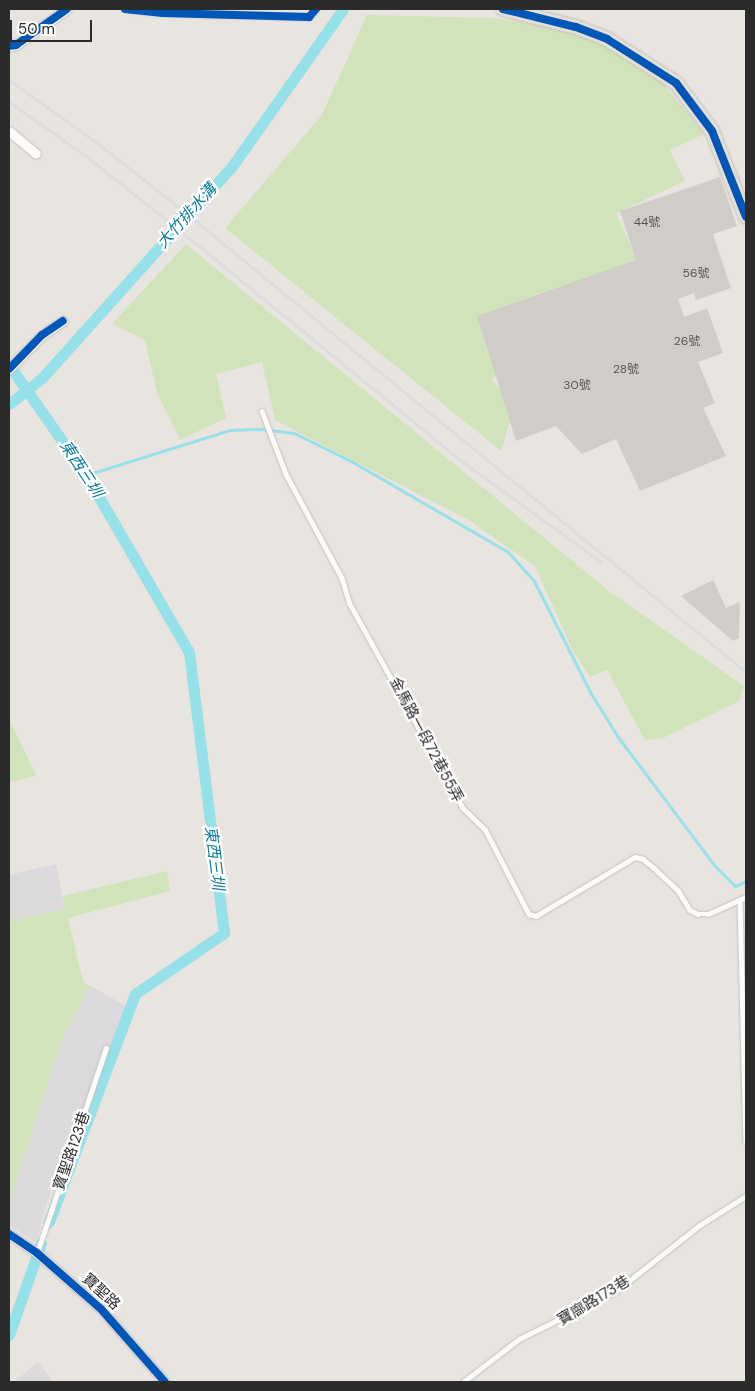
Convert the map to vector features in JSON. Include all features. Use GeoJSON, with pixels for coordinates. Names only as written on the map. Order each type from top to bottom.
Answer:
{"type":"FeatureCollection","features":[{"type":"Feature","properties":{"kind":"main road"},"geometry":{"type":"LineString","coordinates":[[502,9],[576,27],[607,39],[656,67],[676,82],[712,131],[746,217]]}},
{"type":"Feature","properties":{"kind":"street"},"geometry":{"type":"LineString","coordinates":[[9,46],[16,45],[68,9]]}},
{"type":"Feature","properties":{"kind":"street"},"geometry":{"type":"LineString","coordinates":[[9,132],[36,154]]}},
{"type":"Feature","properties":{"kind":"street"},"geometry":{"type":"LineString","coordinates":[[9,369],[42,336],[63,321]]}},
{"type":"Feature","properties":{"kind":"street","name":"寶聖路"},"geometry":{"type":"LineString","coordinates":[[9,1234],[38,1253],[100,1309],[165,1382]]}},
{"type":"Feature","properties":{"kind":"lane"},"geometry":{"type":"LineString","coordinates":[[126,9],[163,13],[309,17],[316,9]]}},
{"type":"Feature","properties":{"kind":"lane","name":"金馬路一段72巷55弄"},"geometry":{"type":"LineString","coordinates":[[262,411],[286,474],[342,578],[350,604],[462,808],[485,829],[529,914],[536,916],[634,857],[643,859],[666,879],[678,890],[690,910],[698,914],[708,914],[740,900]]}},
{"type":"Feature","properties":{"kind":"lane"},"geometry":{"type":"LineString","coordinates":[[746,897],[740,900],[746,1141]]}},
{"type":"Feature","properties":{"kind":"lane","name":"寶聖路123巷"},"geometry":{"type":"LineString","coordinates":[[38,1253],[106,1048]]}},
{"type":"Feature","properties":{"kind":"lane","name":"寶廍路173巷"},"geometry":{"type":"LineString","coordinates":[[463,1382],[519,1339],[571,1316],[616,1291],[700,1225],[746,1196]]}},
{"type":"Feature","properties":{"kind":"shaded area"},"geometry":{"type":"Polygon","coordinates":[[[56,864],[65,909],[9,921],[9,875],[56,864]]]}},
{"type":"Feature","properties":{"kind":"shaded area"},"geometry":{"type":"Polygon","coordinates":[[[90,986],[130,1008],[53,1182],[36,1242],[9,1225],[9,1204],[62,1039],[90,986]]]}},
{"type":"Feature","properties":{"kind":"shaded area"},"geometry":{"type":"Polygon","coordinates":[[[38,1362],[53,1382],[14,1382],[38,1362]]]}},
{"type":"Feature","properties":{"kind":"green space"},"geometry":{"type":"Polygon","coordinates":[[[367,15],[491,18],[550,26],[612,46],[662,82],[704,134],[670,150],[685,181],[616,213],[640,267],[550,300],[539,293],[493,312],[498,375],[491,379],[505,394],[512,413],[501,451],[225,228],[322,115],[367,15]]]}},
{"type":"Feature","properties":{"kind":"green space"},"geometry":{"type":"Polygon","coordinates":[[[186,244],[609,591],[744,686],[739,701],[663,738],[645,740],[607,670],[590,677],[573,651],[535,566],[467,519],[275,420],[262,362],[216,374],[226,418],[180,440],[157,393],[145,340],[112,324],[186,244]]]}},
{"type":"Feature","properties":{"kind":"green space"},"geometry":{"type":"Polygon","coordinates":[[[9,719],[33,769],[36,776],[9,782],[9,719]]]}},
{"type":"Feature","properties":{"kind":"green space"},"geometry":{"type":"Polygon","coordinates":[[[167,871],[170,891],[68,918],[83,982],[90,986],[62,1039],[9,1204],[9,921],[65,909],[63,896],[167,871]]]}},
{"type":"Feature","properties":{"kind":"building"},"geometry":{"type":"Polygon","coordinates":[[[720,177],[737,226],[713,234],[731,288],[696,300],[694,293],[678,299],[684,317],[707,308],[723,353],[698,362],[715,403],[703,408],[726,456],[640,491],[616,439],[582,454],[556,426],[516,441],[477,316],[636,260],[620,211],[720,177]]]}},
{"type":"Feature","properties":{"kind":"building"},"geometry":{"type":"Polygon","coordinates":[[[713,580],[726,608],[740,602],[739,638],[733,641],[681,596],[713,580]]]}},
{"type":"Feature","properties":{"kind":"waterway","name":"大竹排水溝"},"geometry":{"type":"LineString","coordinates":[[9,404],[42,378],[233,165],[343,9]]}},
{"type":"Feature","properties":{"kind":"waterway","name":"東西三圳"},"geometry":{"type":"LineString","coordinates":[[9,365],[86,475],[189,652],[224,933],[135,994],[49,1222]]}},
{"type":"Feature","properties":{"kind":"waterway"},"geometry":{"type":"LineString","coordinates":[[86,475],[230,430],[262,429],[294,433],[351,461],[508,552],[534,581],[590,692],[618,737],[714,865],[735,886],[746,881]]}},
{"type":"Feature","properties":{"kind":"waterway","name":"東西三圳"},"geometry":{"type":"LineString","coordinates":[[9,1335],[41,1243]]}},
{"type":"Feature","properties":{"kind":"railway"},"geometry":{"type":"LineString","coordinates":[[9,80],[93,140],[176,205],[746,672]]}},
{"type":"Feature","properties":{"kind":"railway"},"geometry":{"type":"LineString","coordinates":[[9,102],[83,154],[167,220],[460,460],[601,562]]}},
{"type":"Feature","properties":{"kind":"cycle path"},"geometry":{"type":"LineString","coordinates":[[9,46],[16,45],[67,9]]}},
{"type":"Feature","properties":{"kind":"cycle path"},"geometry":{"type":"LineString","coordinates":[[125,9],[163,13],[309,17],[316,9]]}},
{"type":"Feature","properties":{"kind":"cycle path"},"geometry":{"type":"LineString","coordinates":[[503,9],[576,27],[607,39],[676,83],[712,131],[746,217]]}},
{"type":"Feature","properties":{"kind":"cycle path"},"geometry":{"type":"LineString","coordinates":[[9,369],[42,335],[63,321]]}},
{"type":"Feature","properties":{"kind":"cycle path"},"geometry":{"type":"LineString","coordinates":[[9,1234],[37,1253],[101,1309],[165,1382]]}}]}
